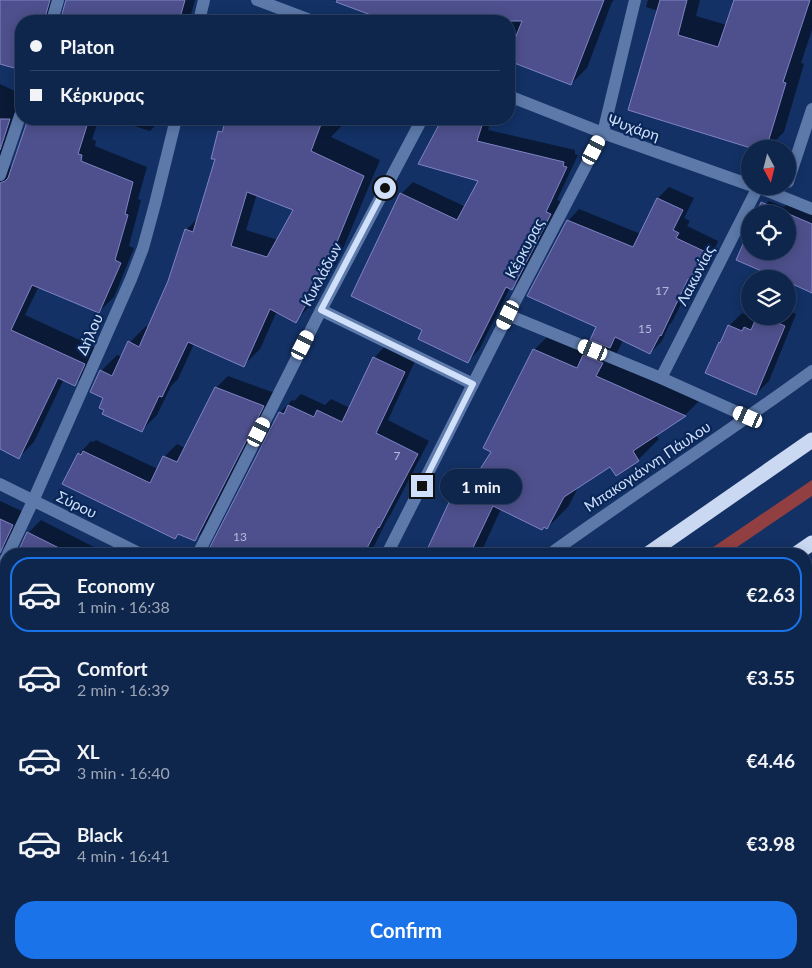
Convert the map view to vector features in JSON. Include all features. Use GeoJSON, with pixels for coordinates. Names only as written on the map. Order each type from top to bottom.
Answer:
{"type":"FeatureCollection","features":[{"type":"Feature","properties":{"kind":"highway"},"geometry":{"type":"LineString","coordinates":[[657,548],[812,440]]}},
{"type":"Feature","properties":{"kind":"street"},"geometry":{"type":"LineString","coordinates":[[54,15],[58,0]]}},
{"type":"Feature","properties":{"kind":"street"},"geometry":{"type":"LineString","coordinates":[[200,15],[204,0]]}},
{"type":"Feature","properties":{"kind":"street"},"geometry":{"type":"LineString","coordinates":[[257,0],[297,15]]}},
{"type":"Feature","properties":{"kind":"street","name":"Κέρκυρας"},"geometry":{"type":"LineString","coordinates":[[391,548],[508,315],[603,133],[634,0]]}},
{"type":"Feature","properties":{"kind":"street","name":"Ψυχάρη"},"geometry":{"type":"LineString","coordinates":[[515,98],[603,133],[741,181]]}},
{"type":"Feature","properties":{"kind":"street"},"geometry":{"type":"LineString","coordinates":[[796,158],[812,109]]}},
{"type":"Feature","properties":{"kind":"street"},"geometry":{"type":"LineString","coordinates":[[0,175],[17,125]]}},
{"type":"Feature","properties":{"kind":"street","name":"Δήλου"},"geometry":{"type":"LineString","coordinates":[[11,548],[131,279],[143,248],[156,204],[175,125]]}},
{"type":"Feature","properties":{"kind":"street","name":"Κυκλάδων"},"geometry":{"type":"LineString","coordinates":[[201,548],[321,310],[419,125]]}},
{"type":"Feature","properties":{"kind":"street","name":"Λακωνίας"},"geometry":{"type":"LineString","coordinates":[[661,378],[750,195]]}},
{"type":"Feature","properties":{"kind":"street","name":"Ψυχάρη"},"geometry":{"type":"LineString","coordinates":[[789,195],[812,209]]}},
{"type":"Feature","properties":{"kind":"street"},"geometry":{"type":"LineString","coordinates":[[321,310],[473,384]]}},
{"type":"Feature","properties":{"kind":"street"},"geometry":{"type":"LineString","coordinates":[[508,315],[661,378],[748,417]]}},
{"type":"Feature","properties":{"kind":"street","name":"Μπακογιάννη Πάυλου"},"geometry":{"type":"LineString","coordinates":[[558,548],[812,371]]}},
{"type":"Feature","properties":{"kind":"street","name":"Σύρου"},"geometry":{"type":"LineString","coordinates":[[0,484],[129,548]]}},
{"type":"Feature","properties":{"kind":"shaded area"},"geometry":{"type":"Polygon","coordinates":[[[812,480],[812,496],[736,548],[712,548],[812,480]]]}},
{"type":"Feature","properties":{"kind":"building"},"geometry":{"type":"Polygon","coordinates":[[[0,0],[50,0],[46,15],[15,15],[15,68],[0,64],[0,0]]]}},
{"type":"Feature","properties":{"kind":"building"},"geometry":{"type":"Polygon","coordinates":[[[66,0],[185,0],[181,15],[62,15],[66,0]]]}},
{"type":"Feature","properties":{"kind":"building"},"geometry":{"type":"Polygon","coordinates":[[[337,0],[604,0],[571,85],[515,63],[515,39],[522,21],[515,21],[515,15],[371,15],[336,2],[337,0]]]}},
{"type":"Feature","properties":{"kind":"building"},"geometry":{"type":"Polygon","coordinates":[[[660,0],[687,0],[678,35],[718,47],[734,0],[810,0],[783,82],[786,83],[769,140],[741,140],[741,145],[628,110],[660,0]]]}},
{"type":"Feature","properties":{"kind":"building"},"geometry":{"type":"Polygon","coordinates":[[[0,119],[10,119],[0,150],[0,119]]]}},
{"type":"Feature","properties":{"kind":"building"},"geometry":{"type":"Polygon","coordinates":[[[26,125],[87,125],[78,154],[82,155],[81,161],[133,182],[125,214],[128,215],[115,260],[121,263],[99,313],[32,285],[11,330],[85,364],[75,386],[58,378],[19,459],[0,449],[0,183],[8,178],[26,125]]]}},
{"type":"Feature","properties":{"kind":"building"},"geometry":{"type":"Polygon","coordinates":[[[224,125],[321,125],[311,151],[364,176],[321,281],[319,280],[296,323],[270,309],[244,367],[188,342],[162,397],[159,396],[142,432],[102,414],[104,410],[99,408],[103,398],[90,392],[100,370],[112,376],[128,341],[139,347],[168,281],[185,229],[193,232],[215,159],[211,159],[218,131],[222,132],[224,125]],[[247,192],[231,246],[267,257],[293,210],[247,192]]]}},
{"type":"Feature","properties":{"kind":"building"},"geometry":{"type":"Polygon","coordinates":[[[439,125],[482,125],[477,141],[564,162],[563,166],[567,167],[546,212],[551,214],[512,290],[506,287],[468,363],[418,339],[422,330],[351,296],[400,193],[457,220],[478,181],[418,164],[439,125]]]}},
{"type":"Feature","properties":{"kind":"building"},"geometry":{"type":"Polygon","coordinates":[[[657,198],[683,210],[673,230],[679,233],[676,238],[708,253],[694,281],[688,279],[661,336],[650,354],[615,337],[610,348],[590,340],[596,327],[527,296],[567,220],[633,247],[657,198]]]}},
{"type":"Feature","properties":{"kind":"building"},"geometry":{"type":"Polygon","coordinates":[[[796,217],[812,224],[812,293],[796,286],[796,270],[759,270],[736,260],[741,249],[741,260],[796,260],[796,217]]]}},
{"type":"Feature","properties":{"kind":"building"},"geometry":{"type":"Polygon","coordinates":[[[728,325],[742,331],[744,327],[751,330],[753,325],[785,326],[756,395],[705,373],[728,325]]]}},
{"type":"Feature","properties":{"kind":"building"},"geometry":{"type":"Polygon","coordinates":[[[533,349],[577,368],[583,355],[603,363],[596,376],[686,416],[633,451],[639,461],[616,476],[610,467],[564,497],[547,529],[544,527],[542,530],[493,506],[473,548],[428,548],[451,498],[459,502],[491,452],[483,448],[533,349]]]}},
{"type":"Feature","properties":{"kind":"building"},"geometry":{"type":"Polygon","coordinates":[[[373,357],[405,372],[376,433],[418,454],[367,548],[210,547],[279,412],[284,414],[288,405],[314,417],[317,410],[342,422],[373,357]]]}},
{"type":"Feature","properties":{"kind":"building"},"geometry":{"type":"Polygon","coordinates":[[[215,387],[264,406],[195,541],[178,534],[175,539],[62,484],[78,453],[81,455],[83,451],[150,483],[163,456],[177,462],[215,387]]]}},
{"type":"Feature","properties":{"kind":"building"},"geometry":{"type":"Polygon","coordinates":[[[0,519],[13,525],[2,548],[0,548],[0,519]]]}},
{"type":"Feature","properties":{"kind":"building"},"geometry":{"type":"Polygon","coordinates":[[[27,532],[59,548],[20,548],[27,532]]]}},
{"type":"Feature","properties":{"kind":"route"},"geometry":{"type":"LineString","coordinates":[[385,188],[321,310],[473,384],[422,486]]}}]}
